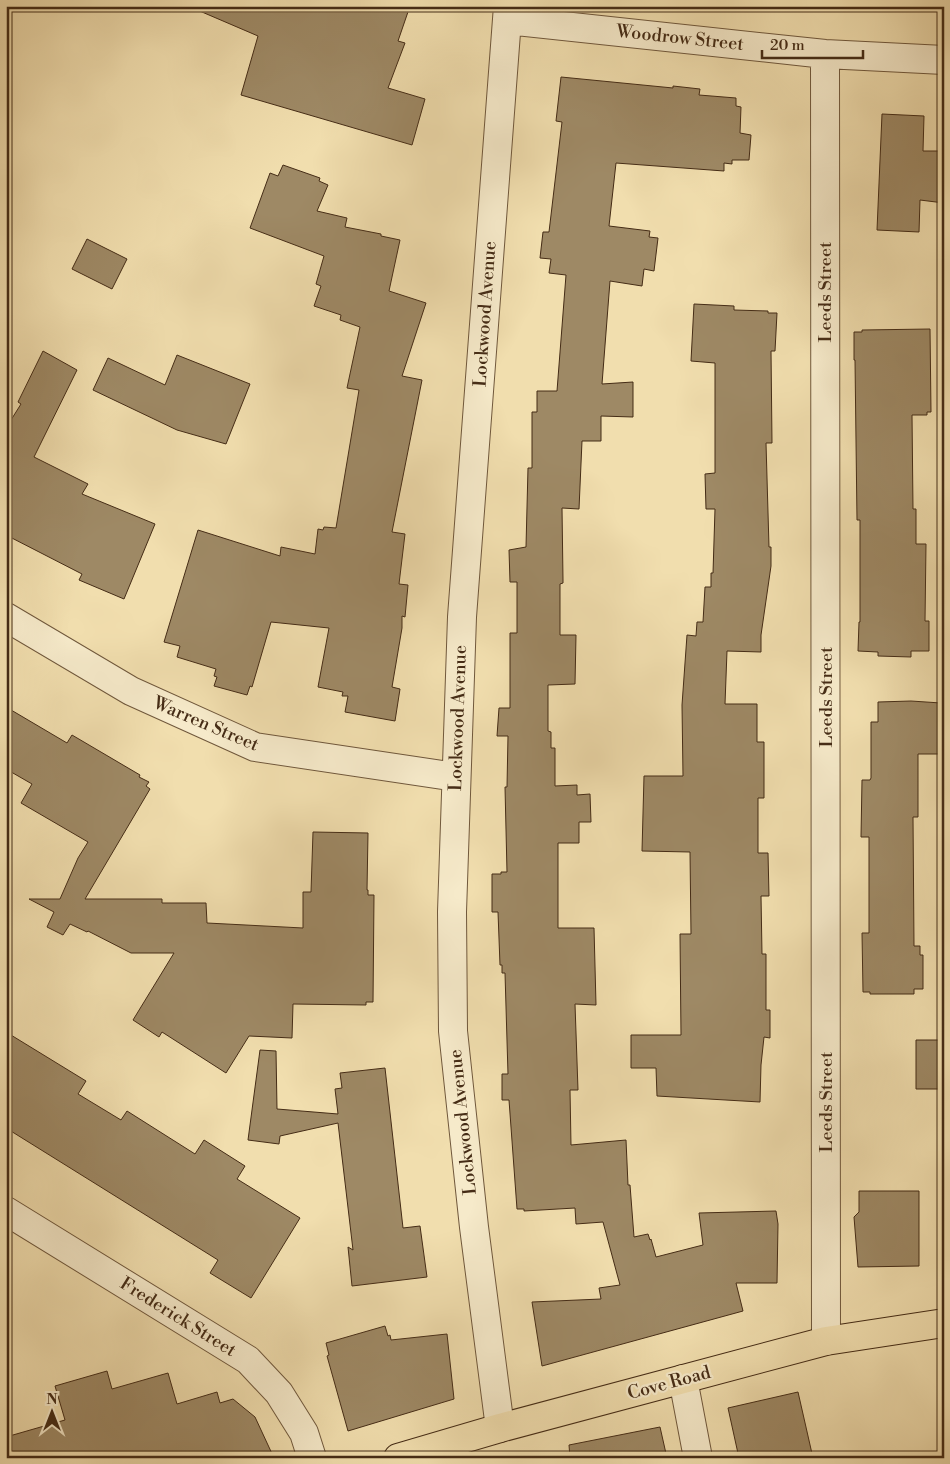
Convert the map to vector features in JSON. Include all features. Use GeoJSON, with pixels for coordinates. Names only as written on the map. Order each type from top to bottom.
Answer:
{"type":"FeatureCollection","features":[{"type":"Feature","properties":{"kind":"main road","name":"Cove Road"},"geometry":{"type":"LineString","coordinates":[[398,1458],[500,1428],[826,1341],[944,1323]]}},
{"type":"Feature","properties":{"kind":"street","name":"Woodrow Street"},"geometry":{"type":"LineString","coordinates":[[508,13],[825,54],[944,60]]}},
{"type":"Feature","properties":{"kind":"street","name":"Lockwood Avenue"},"geometry":{"type":"LineString","coordinates":[[500,1428],[474,1227],[453,1032],[452,912],[462,617],[508,13]]}},
{"type":"Feature","properties":{"kind":"street","name":"Leeds Street"},"geometry":{"type":"LineString","coordinates":[[825,54],[826,1341]]}},
{"type":"Feature","properties":{"kind":"street","name":"Warren Street"},"geometry":{"type":"LineString","coordinates":[[6,617],[131,691],[255,747],[456,777]]}},
{"type":"Feature","properties":{"kind":"street","name":"Frederick Street"},"geometry":{"type":"LineString","coordinates":[[6,1211],[248,1360],[279,1393],[304,1433],[312,1458]]}},
{"type":"Feature","properties":{"kind":"street"},"geometry":{"type":"LineString","coordinates":[[683,1379],[698,1458]]}},
{"type":"Feature","properties":{"kind":"building"},"geometry":{"type":"Polygon","coordinates":[[[188,6],[410,6],[398,41],[405,43],[388,88],[425,99],[412,145],[241,95],[258,36],[188,6]]]}},
{"type":"Feature","properties":{"kind":"building"},"geometry":{"type":"Polygon","coordinates":[[[561,77],[700,89],[699,95],[736,98],[736,106],[741,107],[740,133],[751,135],[749,160],[732,160],[732,164],[724,163],[724,171],[616,163],[609,226],[650,231],[649,237],[658,238],[654,271],[644,269],[642,286],[610,281],[602,384],[633,382],[633,417],[601,416],[601,441],[582,441],[579,509],[562,508],[563,583],[560,584],[560,635],[576,635],[575,684],[548,685],[548,731],[551,732],[551,748],[555,748],[555,786],[577,785],[577,795],[590,794],[591,822],[579,822],[579,843],[558,843],[558,928],[594,928],[596,1005],[575,1004],[578,1090],[570,1090],[571,1145],[626,1140],[628,1185],[630,1185],[634,1237],[648,1234],[656,1257],[703,1245],[699,1213],[776,1211],[778,1224],[777,1283],[736,1283],[743,1311],[542,1366],[532,1302],[601,1299],[599,1288],[620,1285],[603,1222],[576,1224],[575,1208],[524,1211],[524,1209],[517,1209],[509,1100],[502,1100],[502,1074],[508,1074],[505,973],[502,973],[502,965],[500,965],[498,912],[492,912],[492,874],[507,872],[505,787],[507,787],[508,736],[497,736],[499,708],[510,708],[510,633],[517,633],[517,582],[510,582],[509,550],[526,547],[528,468],[532,468],[532,412],[537,412],[537,391],[557,391],[566,275],[549,273],[551,259],[540,258],[543,232],[549,232],[562,122],[556,121],[561,77]]]}},
{"type":"Feature","properties":{"kind":"building"},"geometry":{"type":"Polygon","coordinates":[[[882,114],[924,116],[923,151],[944,151],[944,203],[920,200],[919,232],[877,230],[882,114]]]}},
{"type":"Feature","properties":{"kind":"building"},"geometry":{"type":"Polygon","coordinates":[[[283,165],[320,178],[319,181],[328,185],[317,211],[347,218],[345,227],[400,240],[389,291],[426,303],[402,376],[422,380],[392,532],[405,534],[399,584],[408,585],[405,617],[402,616],[402,628],[392,687],[400,689],[395,721],[345,712],[348,696],[342,696],[343,692],[318,687],[329,628],[271,622],[252,687],[250,686],[247,695],[214,686],[217,677],[214,676],[216,669],[177,657],[180,646],[164,642],[198,530],[280,556],[281,547],[315,554],[318,529],[323,530],[324,527],[336,528],[359,390],[347,388],[360,327],[340,320],[341,315],[314,306],[321,286],[316,284],[324,256],[250,228],[270,173],[278,176],[283,165]]]}},
{"type":"Feature","properties":{"kind":"building"},"geometry":{"type":"Polygon","coordinates":[[[87,239],[127,259],[112,289],[72,269],[87,239]]]}},
{"type":"Feature","properties":{"kind":"building"},"geometry":{"type":"Polygon","coordinates":[[[694,304],[734,306],[734,310],[777,313],[775,351],[771,351],[772,443],[766,443],[771,566],[761,635],[761,652],[727,651],[725,704],[757,704],[757,742],[764,742],[764,798],[758,798],[758,853],[768,853],[769,896],[761,896],[762,954],[766,954],[766,1010],[770,1010],[770,1038],[764,1037],[760,1102],[657,1096],[656,1068],[631,1068],[631,1035],[681,1035],[680,934],[691,934],[690,852],[642,851],[644,776],[683,776],[682,705],[687,635],[696,636],[697,622],[703,622],[705,587],[711,587],[711,573],[713,573],[715,509],[706,509],[705,474],[715,473],[715,363],[691,361],[694,304]]]}},
{"type":"Feature","properties":{"kind":"building"},"geometry":{"type":"Polygon","coordinates":[[[930,329],[931,412],[927,412],[927,415],[912,415],[913,509],[916,509],[916,544],[926,544],[925,621],[929,621],[929,651],[911,651],[911,657],[878,656],[878,652],[858,651],[860,622],[860,520],[857,520],[854,332],[862,332],[862,330],[930,329]]]}},
{"type":"Feature","properties":{"kind":"building"},"geometry":{"type":"Polygon","coordinates":[[[43,351],[77,370],[34,457],[88,484],[82,494],[155,524],[124,599],[79,580],[82,574],[6,535],[6,428],[21,404],[18,402],[43,351]]]}},
{"type":"Feature","properties":{"kind":"building"},"geometry":{"type":"Polygon","coordinates":[[[177,355],[250,384],[226,444],[177,430],[93,390],[108,358],[165,385],[177,355]]]}},
{"type":"Feature","properties":{"kind":"building"},"geometry":{"type":"Polygon","coordinates":[[[911,701],[941,703],[941,754],[918,754],[918,817],[913,817],[914,946],[920,946],[920,955],[923,955],[923,989],[914,989],[914,994],[870,994],[870,992],[863,992],[862,933],[869,933],[869,837],[861,837],[862,780],[870,780],[871,778],[871,722],[878,722],[878,702],[911,701]]]}},
{"type":"Feature","properties":{"kind":"building"},"geometry":{"type":"Polygon","coordinates":[[[6,707],[67,743],[72,735],[149,782],[146,786],[150,789],[85,899],[162,899],[162,903],[206,903],[207,923],[303,928],[303,892],[311,892],[313,832],[368,833],[367,890],[368,895],[374,895],[373,1002],[366,1002],[366,1005],[293,1004],[292,1038],[249,1036],[226,1073],[162,1032],[159,1037],[133,1020],[174,953],[131,953],[70,924],[63,935],[47,927],[54,912],[29,899],[60,899],[78,858],[88,842],[21,803],[32,784],[6,769],[6,707]]]}},
{"type":"Feature","properties":{"kind":"building"},"geometry":{"type":"Polygon","coordinates":[[[6,1032],[86,1081],[78,1094],[121,1120],[127,1111],[195,1154],[204,1140],[245,1166],[237,1179],[300,1218],[251,1298],[210,1273],[218,1260],[6,1128],[6,1032]]]}},
{"type":"Feature","properties":{"kind":"building"},"geometry":{"type":"Polygon","coordinates":[[[916,1040],[944,1040],[944,1089],[916,1089],[916,1040]]]}},
{"type":"Feature","properties":{"kind":"building"},"geometry":{"type":"Polygon","coordinates":[[[260,1050],[276,1051],[277,1109],[338,1114],[335,1089],[342,1088],[340,1073],[385,1068],[403,1228],[420,1226],[427,1277],[352,1286],[348,1247],[353,1250],[338,1123],[280,1136],[279,1144],[248,1140],[260,1050]]]}},
{"type":"Feature","properties":{"kind":"building"},"geometry":{"type":"Polygon","coordinates":[[[859,1191],[919,1191],[919,1266],[858,1267],[854,1217],[859,1212],[859,1191]]]}},
{"type":"Feature","properties":{"kind":"building"},"geometry":{"type":"Polygon","coordinates":[[[385,1326],[391,1340],[447,1334],[454,1399],[348,1431],[327,1356],[329,1355],[326,1343],[385,1326]]]}},
{"type":"Feature","properties":{"kind":"building"},"geometry":{"type":"Polygon","coordinates":[[[107,1371],[112,1389],[168,1373],[177,1404],[217,1392],[220,1403],[233,1399],[255,1417],[274,1458],[6,1458],[6,1437],[65,1420],[55,1386],[107,1371]]]}},
{"type":"Feature","properties":{"kind":"building"},"geometry":{"type":"Polygon","coordinates":[[[798,1392],[813,1458],[739,1458],[728,1408],[798,1392]]]}},
{"type":"Feature","properties":{"kind":"building"},"geometry":{"type":"Polygon","coordinates":[[[660,1427],[667,1458],[570,1458],[569,1445],[660,1427]]]}}]}
